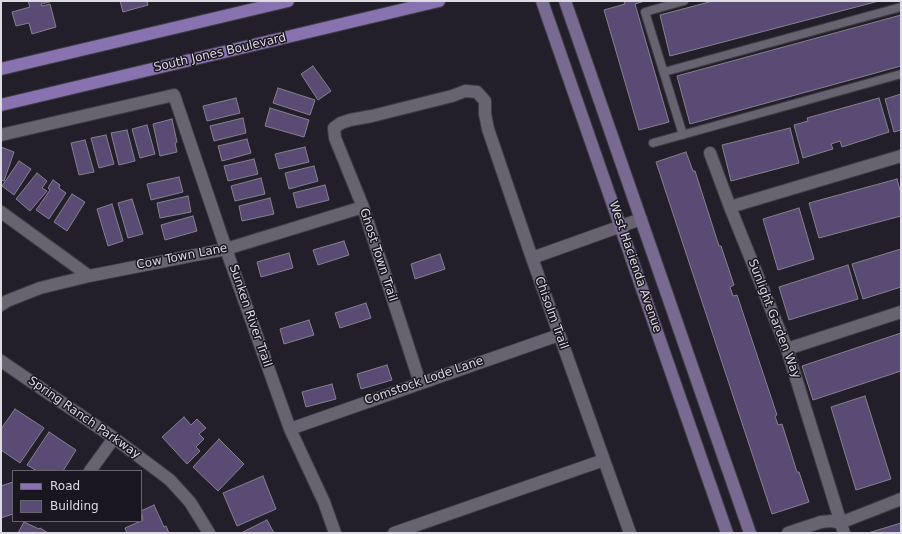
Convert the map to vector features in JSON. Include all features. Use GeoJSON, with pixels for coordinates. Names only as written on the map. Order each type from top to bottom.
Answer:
{"type":"FeatureCollection","features":[{"type":"Feature","properties":{"kind":"main road"},"geometry":{"type":"LineString","coordinates":[[1,69],[288,1]]}},
{"type":"Feature","properties":{"kind":"main road","name":"South Jones Boulevard"},"geometry":{"type":"LineString","coordinates":[[1,105],[439,1]]}},
{"type":"Feature","properties":{"kind":"main road","name":"West Hacienda Avenue"},"geometry":{"type":"LineString","coordinates":[[542,1],[727,533]]}},
{"type":"Feature","properties":{"kind":"main road","name":"West Hacienda Avenue"},"geometry":{"type":"LineString","coordinates":[[565,1],[750,533]]}},
{"type":"Feature","properties":{"kind":"street","name":"Chisolm Trail"},"geometry":{"type":"LineString","coordinates":[[334,128],[341,123],[350,120],[394,111],[452,96],[465,91],[478,92],[484,101],[488,129],[532,258],[630,533]]}},
{"type":"Feature","properties":{"kind":"street","name":"Sunken River Trail"},"geometry":{"type":"LineString","coordinates":[[1,135],[174,95],[226,249],[290,429],[324,502],[335,533]]}},
{"type":"Feature","properties":{"kind":"street","name":"Ghost Town Trail"},"geometry":{"type":"LineString","coordinates":[[334,128],[335,138],[364,207],[420,383]]}},
{"type":"Feature","properties":{"kind":"street","name":"Sunlight Garden Way"},"geometry":{"type":"LineString","coordinates":[[710,154],[787,349],[840,530]]}},
{"type":"Feature","properties":{"kind":"street"},"geometry":{"type":"LineString","coordinates":[[730,207],[901,156]]}},
{"type":"Feature","properties":{"kind":"street","name":"Cow Town Lane"},"geometry":{"type":"LineString","coordinates":[[1,305],[7,301],[40,288],[89,276],[226,249],[364,207]]}},
{"type":"Feature","properties":{"kind":"street"},"geometry":{"type":"LineString","coordinates":[[1,212],[89,276]]}},
{"type":"Feature","properties":{"kind":"street"},"geometry":{"type":"LineString","coordinates":[[532,258],[641,219]]}},
{"type":"Feature","properties":{"kind":"street"},"geometry":{"type":"LineString","coordinates":[[787,349],[901,312]]}},
{"type":"Feature","properties":{"kind":"street","name":"Comstock Lode Lane"},"geometry":{"type":"LineString","coordinates":[[290,429],[560,335]]}},
{"type":"Feature","properties":{"kind":"street","name":"Spring Ranch Parkway"},"geometry":{"type":"LineString","coordinates":[[1,361],[114,438],[170,480],[190,502],[209,533]]}},
{"type":"Feature","properties":{"kind":"street"},"geometry":{"type":"LineString","coordinates":[[91,470],[114,438]]}},
{"type":"Feature","properties":{"kind":"street"},"geometry":{"type":"LineString","coordinates":[[394,533],[604,460]]}},
{"type":"Feature","properties":{"kind":"street"},"geometry":{"type":"LineString","coordinates":[[789,533],[821,522],[830,521],[840,530],[901,499]]}},
{"type":"Feature","properties":{"kind":"lane"},"geometry":{"type":"LineString","coordinates":[[684,1],[645,12],[684,135]]}},
{"type":"Feature","properties":{"kind":"lane"},"geometry":{"type":"LineString","coordinates":[[664,72],[901,7]]}},
{"type":"Feature","properties":{"kind":"lane"},"geometry":{"type":"LineString","coordinates":[[653,143],[901,74]]}},
{"type":"Feature","properties":{"kind":"building"},"geometry":{"type":"Polygon","coordinates":[[[28,1],[53,1],[41,4],[42,6],[50,4],[56,27],[32,34],[29,23],[16,26],[12,12],[30,7],[28,1]]]}},
{"type":"Feature","properties":{"kind":"building"},"geometry":{"type":"Polygon","coordinates":[[[120,1],[147,1],[148,5],[123,12],[120,1]]]}},
{"type":"Feature","properties":{"kind":"building"},"geometry":{"type":"Polygon","coordinates":[[[624,1],[645,1],[635,4],[669,122],[639,130],[604,10],[625,4],[624,1]]]}},
{"type":"Feature","properties":{"kind":"building"},"geometry":{"type":"Polygon","coordinates":[[[713,1],[879,1],[670,56],[660,15],[713,1]]]}},
{"type":"Feature","properties":{"kind":"building"},"geometry":{"type":"Polygon","coordinates":[[[901,15],[901,66],[690,124],[677,76],[901,15]]]}},
{"type":"Feature","properties":{"kind":"building"},"geometry":{"type":"Polygon","coordinates":[[[313,66],[331,91],[318,100],[301,74],[313,66]]]}},
{"type":"Feature","properties":{"kind":"building"},"geometry":{"type":"Polygon","coordinates":[[[278,88],[315,100],[310,115],[273,103],[278,88]]]}},
{"type":"Feature","properties":{"kind":"building"},"geometry":{"type":"Polygon","coordinates":[[[901,94],[901,130],[894,132],[885,99],[901,94]]]}},
{"type":"Feature","properties":{"kind":"building"},"geometry":{"type":"Polygon","coordinates":[[[236,98],[240,113],[207,121],[203,106],[236,98]]]}},
{"type":"Feature","properties":{"kind":"building"},"geometry":{"type":"Polygon","coordinates":[[[879,98],[889,132],[842,147],[840,141],[831,144],[833,149],[803,158],[794,125],[808,121],[807,118],[879,98]]]}},
{"type":"Feature","properties":{"kind":"building"},"geometry":{"type":"Polygon","coordinates":[[[270,108],[309,120],[304,137],[265,126],[270,108]]]}},
{"type":"Feature","properties":{"kind":"building"},"geometry":{"type":"Polygon","coordinates":[[[243,118],[246,133],[214,141],[210,126],[243,118]]]}},
{"type":"Feature","properties":{"kind":"building"},"geometry":{"type":"Polygon","coordinates":[[[172,119],[177,142],[175,143],[177,152],[160,156],[153,124],[172,119]]]}},
{"type":"Feature","properties":{"kind":"building"},"geometry":{"type":"Polygon","coordinates":[[[147,125],[155,154],[140,158],[132,129],[147,125]]]}},
{"type":"Feature","properties":{"kind":"building"},"geometry":{"type":"Polygon","coordinates":[[[790,128],[799,163],[731,181],[722,145],[790,128]]]}},
{"type":"Feature","properties":{"kind":"building"},"geometry":{"type":"Polygon","coordinates":[[[127,130],[135,161],[119,165],[111,133],[127,130]]]}},
{"type":"Feature","properties":{"kind":"building"},"geometry":{"type":"Polygon","coordinates":[[[106,135],[114,164],[99,168],[91,138],[106,135]]]}},
{"type":"Feature","properties":{"kind":"building"},"geometry":{"type":"Polygon","coordinates":[[[247,139],[251,153],[222,161],[218,146],[247,139]]]}},
{"type":"Feature","properties":{"kind":"building"},"geometry":{"type":"Polygon","coordinates":[[[85,140],[94,172],[79,175],[71,143],[85,140]]]}},
{"type":"Feature","properties":{"kind":"building"},"geometry":{"type":"Polygon","coordinates":[[[1,147],[14,152],[4,181],[1,180],[1,147]]]}},
{"type":"Feature","properties":{"kind":"building"},"geometry":{"type":"Polygon","coordinates":[[[305,147],[309,162],[279,169],[275,154],[305,147]]]}},
{"type":"Feature","properties":{"kind":"building"},"geometry":{"type":"Polygon","coordinates":[[[686,152],[693,171],[695,171],[719,246],[721,246],[734,285],[730,287],[733,296],[737,295],[777,415],[775,416],[778,425],[782,424],[797,472],[799,472],[809,502],[772,514],[656,162],[686,152]]]}},
{"type":"Feature","properties":{"kind":"building"},"geometry":{"type":"Polygon","coordinates":[[[254,159],[258,174],[228,181],[224,166],[254,159]]]}},
{"type":"Feature","properties":{"kind":"building"},"geometry":{"type":"Polygon","coordinates":[[[19,161],[31,169],[14,195],[2,186],[19,161]]]}},
{"type":"Feature","properties":{"kind":"building"},"geometry":{"type":"Polygon","coordinates":[[[314,166],[318,181],[289,189],[285,173],[314,166]]]}},
{"type":"Feature","properties":{"kind":"building"},"geometry":{"type":"Polygon","coordinates":[[[37,173],[47,181],[42,188],[47,191],[30,211],[16,199],[37,173]]]}},
{"type":"Feature","properties":{"kind":"building"},"geometry":{"type":"Polygon","coordinates":[[[179,177],[183,192],[151,200],[147,184],[179,177]]]}},
{"type":"Feature","properties":{"kind":"building"},"geometry":{"type":"Polygon","coordinates":[[[261,178],[265,194],[235,201],[231,186],[261,178]]]}},
{"type":"Feature","properties":{"kind":"building"},"geometry":{"type":"Polygon","coordinates":[[[897,179],[901,194],[901,216],[819,238],[809,203],[897,179]]]}},
{"type":"Feature","properties":{"kind":"building"},"geometry":{"type":"Polygon","coordinates":[[[53,180],[60,185],[59,188],[66,193],[49,219],[36,210],[50,190],[48,188],[53,180]]]}},
{"type":"Feature","properties":{"kind":"building"},"geometry":{"type":"Polygon","coordinates":[[[325,185],[329,200],[297,208],[293,193],[325,185]]]}},
{"type":"Feature","properties":{"kind":"building"},"geometry":{"type":"Polygon","coordinates":[[[72,194],[85,202],[67,231],[54,222],[72,194]]]}},
{"type":"Feature","properties":{"kind":"building"},"geometry":{"type":"Polygon","coordinates":[[[188,196],[191,212],[160,218],[157,203],[188,196]]]}},
{"type":"Feature","properties":{"kind":"building"},"geometry":{"type":"Polygon","coordinates":[[[270,198],[274,214],[242,221],[239,206],[270,198]]]}},
{"type":"Feature","properties":{"kind":"building"},"geometry":{"type":"Polygon","coordinates":[[[132,199],[143,234],[128,238],[118,203],[132,199]]]}},
{"type":"Feature","properties":{"kind":"building"},"geometry":{"type":"Polygon","coordinates":[[[112,204],[123,241],[108,246],[97,209],[112,204]]]}},
{"type":"Feature","properties":{"kind":"building"},"geometry":{"type":"Polygon","coordinates":[[[799,208],[814,259],[778,270],[763,219],[799,208]]]}},
{"type":"Feature","properties":{"kind":"building"},"geometry":{"type":"Polygon","coordinates":[[[193,216],[197,231],[165,240],[161,225],[193,216]]]}},
{"type":"Feature","properties":{"kind":"building"},"geometry":{"type":"Polygon","coordinates":[[[344,241],[349,255],[318,265],[313,250],[344,241]]]}},
{"type":"Feature","properties":{"kind":"building"},"geometry":{"type":"Polygon","coordinates":[[[901,249],[901,287],[863,299],[852,264],[901,249]]]}},
{"type":"Feature","properties":{"kind":"building"},"geometry":{"type":"Polygon","coordinates":[[[289,253],[293,268],[261,277],[257,262],[289,253]]]}},
{"type":"Feature","properties":{"kind":"building"},"geometry":{"type":"Polygon","coordinates":[[[440,254],[445,269],[415,279],[411,264],[440,254]]]}},
{"type":"Feature","properties":{"kind":"building"},"geometry":{"type":"Polygon","coordinates":[[[848,265],[858,299],[789,320],[779,287],[848,265]]]}},
{"type":"Feature","properties":{"kind":"building"},"geometry":{"type":"Polygon","coordinates":[[[366,303],[371,318],[340,328],[335,313],[366,303]]]}},
{"type":"Feature","properties":{"kind":"building"},"geometry":{"type":"Polygon","coordinates":[[[309,320],[314,335],[284,344],[280,329],[309,320]]]}},
{"type":"Feature","properties":{"kind":"building"},"geometry":{"type":"Polygon","coordinates":[[[901,333],[901,371],[813,400],[802,366],[901,333]]]}},
{"type":"Feature","properties":{"kind":"building"},"geometry":{"type":"Polygon","coordinates":[[[387,365],[392,380],[361,389],[357,374],[387,365]]]}},
{"type":"Feature","properties":{"kind":"building"},"geometry":{"type":"Polygon","coordinates":[[[332,384],[336,399],[306,407],[302,392],[332,384]]]}},
{"type":"Feature","properties":{"kind":"building"},"geometry":{"type":"Polygon","coordinates":[[[865,396],[891,479],[856,490],[831,407],[865,396]]]}},
{"type":"Feature","properties":{"kind":"building"},"geometry":{"type":"Polygon","coordinates":[[[15,409],[44,428],[20,463],[1,450],[1,429],[15,409]]]}},
{"type":"Feature","properties":{"kind":"building"},"geometry":{"type":"Polygon","coordinates":[[[184,417],[191,425],[197,419],[206,428],[199,434],[204,439],[196,447],[200,451],[187,464],[162,437],[184,417]]]}},
{"type":"Feature","properties":{"kind":"building"},"geometry":{"type":"Polygon","coordinates":[[[49,432],[76,450],[64,470],[35,470],[27,465],[49,432]]]}},
{"type":"Feature","properties":{"kind":"building"},"geometry":{"type":"Polygon","coordinates":[[[219,439],[244,464],[218,491],[193,467],[219,439]]]}},
{"type":"Feature","properties":{"kind":"building"},"geometry":{"type":"Polygon","coordinates":[[[263,476],[276,509],[237,526],[223,493],[263,476]]]}},
{"type":"Feature","properties":{"kind":"building"},"geometry":{"type":"Polygon","coordinates":[[[12,482],[12,514],[1,518],[1,486],[12,482]]]}},
{"type":"Feature","properties":{"kind":"building"},"geometry":{"type":"Polygon","coordinates":[[[154,505],[164,527],[166,526],[169,533],[127,533],[125,528],[142,522],[142,511],[154,505]]]}},
{"type":"Feature","properties":{"kind":"building"},"geometry":{"type":"Polygon","coordinates":[[[267,520],[274,533],[241,533],[267,520]]]}},
{"type":"Feature","properties":{"kind":"building"},"geometry":{"type":"Polygon","coordinates":[[[24,522],[39,529],[40,528],[48,533],[18,533],[24,522]]]}},
{"type":"Feature","properties":{"kind":"building"},"geometry":{"type":"Polygon","coordinates":[[[901,523],[901,533],[868,533],[901,523]]]}}]}
